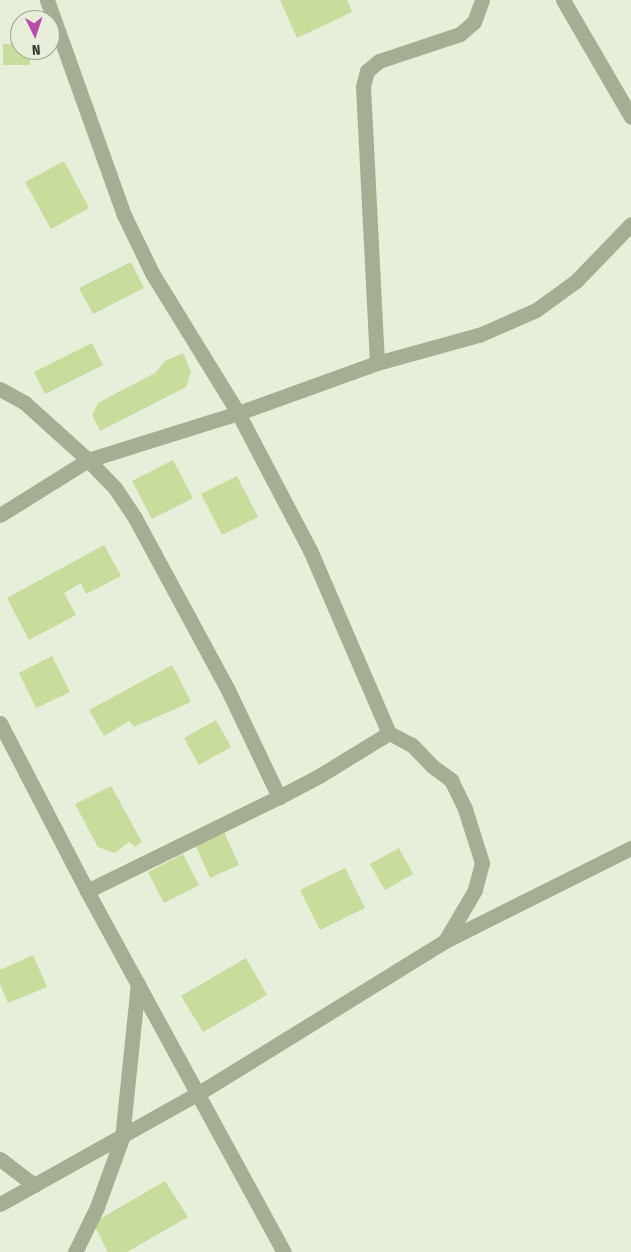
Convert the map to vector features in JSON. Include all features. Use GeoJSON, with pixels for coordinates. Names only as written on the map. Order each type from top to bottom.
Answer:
{"type":"FeatureCollection","features":[{"type":"Feature","properties":{"kind":"street"},"geometry":{"type":"LineString","coordinates":[[47,0],[124,215],[152,273],[238,413],[310,550],[389,733],[412,745],[432,766],[451,780],[465,809],[482,863],[475,890],[445,941]]}},
{"type":"Feature","properties":{"kind":"street"},"geometry":{"type":"LineString","coordinates":[[377,363],[363,86],[367,71],[379,61],[460,34],[474,22],[482,0]]}},
{"type":"Feature","properties":{"kind":"street"},"geometry":{"type":"LineString","coordinates":[[563,0],[631,117]]}},
{"type":"Feature","properties":{"kind":"street"},"geometry":{"type":"LineString","coordinates":[[0,515],[88,460],[238,413],[377,363],[479,335],[536,310],[576,282],[631,224]]}},
{"type":"Feature","properties":{"kind":"street"},"geometry":{"type":"LineString","coordinates":[[0,390],[25,403],[88,460],[115,488],[134,518],[228,690],[279,797]]}},
{"type":"Feature","properties":{"kind":"street"},"geometry":{"type":"LineString","coordinates":[[0,723],[87,890],[284,1252]]}},
{"type":"Feature","properties":{"kind":"street"},"geometry":{"type":"LineString","coordinates":[[87,890],[279,797],[328,771],[389,733]]}},
{"type":"Feature","properties":{"kind":"street"},"geometry":{"type":"LineString","coordinates":[[0,1204],[122,1138],[199,1093],[445,941],[631,848]]}},
{"type":"Feature","properties":{"kind":"street"},"geometry":{"type":"LineString","coordinates":[[75,1252],[96,1207],[122,1138],[138,984]]}},
{"type":"Feature","properties":{"kind":"street"},"geometry":{"type":"LineString","coordinates":[[0,1159],[34,1186]]}},
{"type":"Feature","properties":{"kind":"building"},"geometry":{"type":"Polygon","coordinates":[[[280,0],[347,0],[352,12],[297,38],[280,0]]]}},
{"type":"Feature","properties":{"kind":"building"},"geometry":{"type":"Polygon","coordinates":[[[3,44],[10,44],[10,60],[30,60],[30,65],[3,65],[3,44]]]}},
{"type":"Feature","properties":{"kind":"building"},"geometry":{"type":"Polygon","coordinates":[[[64,161],[89,208],[51,229],[25,182],[64,161]]]}},
{"type":"Feature","properties":{"kind":"building"},"geometry":{"type":"Polygon","coordinates":[[[131,262],[144,288],[93,314],[79,288],[131,262]]]}},
{"type":"Feature","properties":{"kind":"building"},"geometry":{"type":"Polygon","coordinates":[[[92,343],[103,365],[45,394],[34,372],[92,343]]]}},
{"type":"Feature","properties":{"kind":"building"},"geometry":{"type":"Polygon","coordinates":[[[183,353],[191,372],[186,387],[100,431],[92,415],[98,403],[155,373],[165,361],[183,353]]]}},
{"type":"Feature","properties":{"kind":"building"},"geometry":{"type":"Polygon","coordinates":[[[173,460],[193,498],[152,519],[132,481],[173,460]]]}},
{"type":"Feature","properties":{"kind":"building"},"geometry":{"type":"Polygon","coordinates":[[[237,476],[258,517],[222,535],[201,494],[237,476]]]}},
{"type":"Feature","properties":{"kind":"building"},"geometry":{"type":"Polygon","coordinates":[[[104,545],[121,576],[86,594],[81,583],[64,593],[76,615],[29,640],[7,598],[104,545]]]}},
{"type":"Feature","properties":{"kind":"building"},"geometry":{"type":"Polygon","coordinates":[[[52,656],[70,692],[36,708],[19,673],[52,656]]]}},
{"type":"Feature","properties":{"kind":"building"},"geometry":{"type":"Polygon","coordinates":[[[172,665],[191,702],[134,727],[129,721],[104,736],[89,710],[172,665]]]}},
{"type":"Feature","properties":{"kind":"building"},"geometry":{"type":"Polygon","coordinates":[[[216,720],[231,747],[199,765],[184,738],[216,720]]]}},
{"type":"Feature","properties":{"kind":"building"},"geometry":{"type":"Polygon","coordinates":[[[111,786],[142,842],[135,847],[129,842],[115,853],[98,847],[75,804],[111,786]]]}},
{"type":"Feature","properties":{"kind":"building"},"geometry":{"type":"Polygon","coordinates":[[[224,832],[239,865],[210,878],[195,844],[224,832]]]}},
{"type":"Feature","properties":{"kind":"building"},"geometry":{"type":"Polygon","coordinates":[[[399,848],[413,874],[385,890],[370,864],[399,848]]]}},
{"type":"Feature","properties":{"kind":"building"},"geometry":{"type":"Polygon","coordinates":[[[183,854],[199,885],[164,903],[148,872],[183,854]]]}},
{"type":"Feature","properties":{"kind":"building"},"geometry":{"type":"Polygon","coordinates":[[[345,868],[365,908],[320,930],[300,890],[345,868]]]}},
{"type":"Feature","properties":{"kind":"building"},"geometry":{"type":"Polygon","coordinates":[[[33,955],[47,987],[8,1003],[0,984],[0,970],[33,955]]]}},
{"type":"Feature","properties":{"kind":"building"},"geometry":{"type":"Polygon","coordinates":[[[246,958],[267,995],[203,1032],[181,996],[246,958]]]}},
{"type":"Feature","properties":{"kind":"building"},"geometry":{"type":"Polygon","coordinates":[[[165,1181],[188,1217],[127,1252],[108,1252],[93,1223],[165,1181]]]}}]}
